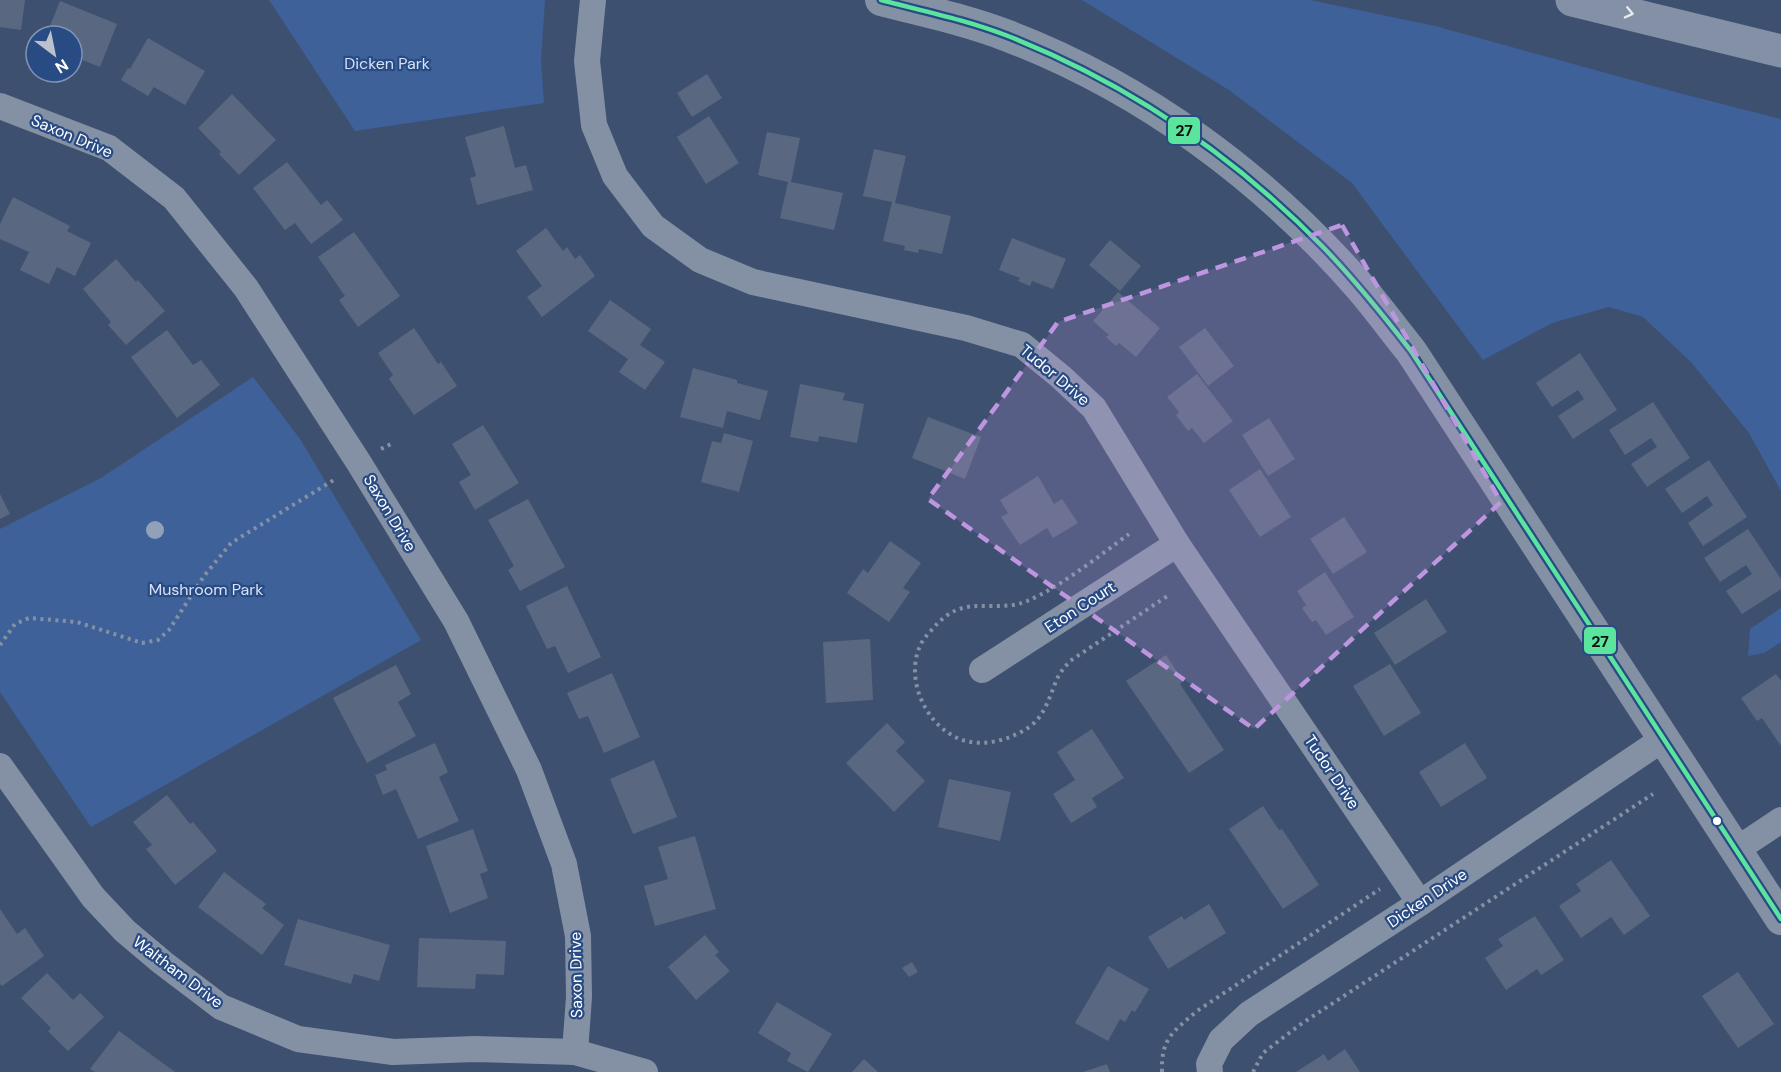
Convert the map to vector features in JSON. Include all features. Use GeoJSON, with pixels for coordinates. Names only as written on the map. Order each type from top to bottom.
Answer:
{"type":"FeatureCollection","features":[{"type":"Feature","properties":{"kind":"highway"},"geometry":{"type":"LineString","coordinates":[[1572,0],[1781,51]]}},
{"type":"Feature","properties":{"kind":"street","name":"Tudor Drive"},"geometry":{"type":"LineString","coordinates":[[593,0],[587,61],[594,125],[615,176],[653,226],[700,260],[753,282],[966,328],[1022,345],[1061,377],[1094,408],[1177,544],[1420,903]]}},
{"type":"Feature","properties":{"kind":"street"},"geometry":{"type":"LineString","coordinates":[[881,0],[1007,35],[1074,64],[1128,92],[1182,127],[1272,198],[1360,287],[1412,351],[1781,919]]}},
{"type":"Feature","properties":{"kind":"street","name":"Saxon Drive"},"geometry":{"type":"LineString","coordinates":[[0,106],[109,148],[174,198],[246,288],[359,463],[456,621],[529,770],[564,864],[578,936],[579,997],[575,1052]]}},
{"type":"Feature","properties":{"kind":"street","name":"Eton Court"},"geometry":{"type":"LineString","coordinates":[[982,670],[1177,544]]}},
{"type":"Feature","properties":{"kind":"street","name":"Dicken Drive"},"geometry":{"type":"LineString","coordinates":[[1210,1072],[1209,1064],[1221,1040],[1249,1014],[1420,903],[1663,739]]}},
{"type":"Feature","properties":{"kind":"street","name":"Waltham Drive"},"geometry":{"type":"LineString","coordinates":[[0,766],[93,897],[125,931],[221,1007],[298,1039],[393,1052],[475,1049],[575,1052],[645,1072]]}},
{"type":"Feature","properties":{"kind":"street"},"geometry":{"type":"LineString","coordinates":[[1736,850],[1781,820]]}},
{"type":"Feature","properties":{"kind":"path"},"geometry":{"type":"LineString","coordinates":[[0,645],[15,624],[29,618],[77,622],[142,643],[158,640],[170,630],[204,576],[231,543],[391,444]]}},
{"type":"Feature","properties":{"kind":"path"},"geometry":{"type":"LineString","coordinates":[[1253,1072],[1263,1053],[1301,1024],[1653,794]]}},
{"type":"Feature","properties":{"kind":"highlighted area"},"geometry":{"type":"Polygon","coordinates":[[[1342,225],[1501,502],[1254,729],[928,499],[1058,322],[1342,225]]]}},
{"type":"Feature","properties":{"kind":"green space","name":"Dicken Park"},"geometry":{"type":"Polygon","coordinates":[[[269,0],[545,0],[541,61],[544,103],[355,131],[269,0]]]}},
{"type":"Feature","properties":{"kind":"green space"},"geometry":{"type":"Polygon","coordinates":[[[1082,0],[1310,0],[1435,26],[1781,119],[1781,491],[1749,433],[1691,362],[1643,317],[1609,307],[1552,323],[1483,360],[1352,183],[1229,90],[1082,0]]]}},
{"type":"Feature","properties":{"kind":"green space","name":"Mushroom Park"},"geometry":{"type":"Polygon","coordinates":[[[253,377],[300,439],[421,640],[91,827],[0,692],[0,529],[101,478],[253,377]]]}},
{"type":"Feature","properties":{"kind":"green space"},"geometry":{"type":"Polygon","coordinates":[[[1781,608],[1781,642],[1764,653],[1748,656],[1750,629],[1781,608]]]}},
{"type":"Feature","properties":{"kind":"building"},"geometry":{"type":"Polygon","coordinates":[[[0,0],[25,0],[21,30],[0,27],[0,0]]]}},
{"type":"Feature","properties":{"kind":"building"},"geometry":{"type":"Polygon","coordinates":[[[60,1],[117,24],[100,67],[84,61],[84,24],[51,24],[60,1]]]}},
{"type":"Feature","properties":{"kind":"building"},"geometry":{"type":"Polygon","coordinates":[[[148,38],[205,71],[185,105],[154,87],[148,96],[121,80],[148,38]]]}},
{"type":"Feature","properties":{"kind":"building"},"geometry":{"type":"Polygon","coordinates":[[[707,74],[722,98],[692,117],[677,93],[707,74]]]}},
{"type":"Feature","properties":{"kind":"building"},"geometry":{"type":"Polygon","coordinates":[[[232,94],[276,140],[239,175],[198,128],[232,94]]]}},
{"type":"Feature","properties":{"kind":"building"},"geometry":{"type":"Polygon","coordinates":[[[709,116],[739,163],[706,184],[677,137],[709,116]]]}},
{"type":"Feature","properties":{"kind":"building"},"geometry":{"type":"Polygon","coordinates":[[[504,126],[515,168],[526,165],[533,190],[477,205],[470,178],[476,176],[465,137],[504,126]]]}},
{"type":"Feature","properties":{"kind":"building"},"geometry":{"type":"Polygon","coordinates":[[[767,132],[800,138],[791,182],[843,193],[834,230],[780,218],[788,182],[758,175],[767,132]]]}},
{"type":"Feature","properties":{"kind":"building"},"geometry":{"type":"Polygon","coordinates":[[[874,149],[906,156],[895,203],[951,216],[942,254],[919,249],[918,253],[904,250],[905,246],[883,241],[892,202],[863,196],[874,149]]]}},
{"type":"Feature","properties":{"kind":"building"},"geometry":{"type":"Polygon","coordinates":[[[287,162],[321,205],[327,200],[343,220],[311,244],[295,223],[285,230],[253,188],[287,162]]]}},
{"type":"Feature","properties":{"kind":"building"},"geometry":{"type":"Polygon","coordinates":[[[13,197],[70,226],[67,231],[91,243],[75,276],[57,267],[49,284],[20,270],[29,252],[0,239],[0,224],[13,197]]]}},
{"type":"Feature","properties":{"kind":"building"},"geometry":{"type":"Polygon","coordinates":[[[546,228],[563,251],[567,247],[575,259],[580,255],[595,276],[542,317],[527,297],[542,286],[516,251],[546,228]]]}},
{"type":"Feature","properties":{"kind":"building"},"geometry":{"type":"Polygon","coordinates":[[[354,232],[400,296],[358,327],[339,300],[345,296],[318,257],[354,232]]]}},
{"type":"Feature","properties":{"kind":"building"},"geometry":{"type":"Polygon","coordinates":[[[1012,238],[1066,259],[1053,289],[1032,281],[1030,286],[1018,281],[1020,278],[999,270],[1012,238]]]}},
{"type":"Feature","properties":{"kind":"building"},"geometry":{"type":"Polygon","coordinates":[[[1110,240],[1141,266],[1120,291],[1089,265],[1110,240]]]}},
{"type":"Feature","properties":{"kind":"building"},"geometry":{"type":"Polygon","coordinates":[[[116,259],[165,311],[126,345],[108,325],[111,322],[83,289],[116,259]]]}},
{"type":"Feature","properties":{"kind":"building"},"geometry":{"type":"Polygon","coordinates":[[[1118,292],[1160,328],[1136,357],[1119,343],[1116,346],[1106,337],[1109,335],[1093,321],[1118,292]]]}},
{"type":"Feature","properties":{"kind":"building"},"geometry":{"type":"Polygon","coordinates":[[[610,300],[651,329],[640,345],[665,362],[645,390],[619,372],[628,359],[588,331],[610,300]]]}},
{"type":"Feature","properties":{"kind":"building"},"geometry":{"type":"Polygon","coordinates":[[[414,328],[438,364],[441,362],[457,386],[414,415],[389,379],[393,375],[378,353],[414,328]]]}},
{"type":"Feature","properties":{"kind":"building"},"geometry":{"type":"Polygon","coordinates":[[[1205,328],[1234,366],[1208,386],[1179,347],[1205,328]]]}},
{"type":"Feature","properties":{"kind":"building"},"geometry":{"type":"Polygon","coordinates":[[[167,330],[193,365],[201,360],[220,385],[177,418],[131,357],[167,330]]]}},
{"type":"Feature","properties":{"kind":"building"},"geometry":{"type":"Polygon","coordinates":[[[1580,353],[1617,410],[1573,439],[1558,416],[1584,399],[1578,390],[1552,407],[1536,383],[1580,353]]]}},
{"type":"Feature","properties":{"kind":"building"},"geometry":{"type":"Polygon","coordinates":[[[693,368],[768,391],[760,420],[727,411],[723,428],[680,417],[693,368]]]}},
{"type":"Feature","properties":{"kind":"building"},"geometry":{"type":"Polygon","coordinates":[[[1197,374],[1233,421],[1204,443],[1192,428],[1188,431],[1176,415],[1179,412],[1167,397],[1197,374]]]}},
{"type":"Feature","properties":{"kind":"building"},"geometry":{"type":"Polygon","coordinates":[[[800,384],[845,393],[843,400],[864,404],[857,443],[819,436],[818,442],[790,437],[800,384]]]}},
{"type":"Feature","properties":{"kind":"building"},"geometry":{"type":"Polygon","coordinates":[[[1653,402],[1690,458],[1647,487],[1631,464],[1657,447],[1651,438],[1625,455],[1609,430],[1653,402]]]}},
{"type":"Feature","properties":{"kind":"building"},"geometry":{"type":"Polygon","coordinates":[[[928,417],[981,437],[965,479],[912,458],[928,417]]]}},
{"type":"Feature","properties":{"kind":"building"},"geometry":{"type":"Polygon","coordinates":[[[1269,418],[1295,459],[1268,476],[1242,435],[1269,418]]]}},
{"type":"Feature","properties":{"kind":"building"},"geometry":{"type":"Polygon","coordinates":[[[483,425],[519,483],[475,510],[459,482],[471,475],[452,444],[483,425]]]}},
{"type":"Feature","properties":{"kind":"building"},"geometry":{"type":"Polygon","coordinates":[[[724,433],[753,441],[739,492],[701,482],[712,441],[721,443],[724,433]]]}},
{"type":"Feature","properties":{"kind":"building"},"geometry":{"type":"Polygon","coordinates":[[[1709,460],[1747,517],[1703,546],[1688,523],[1713,505],[1707,496],[1682,513],[1665,489],[1709,460]]]}},
{"type":"Feature","properties":{"kind":"building"},"geometry":{"type":"Polygon","coordinates":[[[1260,469],[1291,517],[1260,537],[1229,490],[1260,469]]]}},
{"type":"Feature","properties":{"kind":"building"},"geometry":{"type":"Polygon","coordinates":[[[1038,476],[1054,504],[1062,499],[1078,523],[1053,538],[1047,528],[1020,545],[1001,517],[1008,513],[1000,500],[1038,476]]]}},
{"type":"Feature","properties":{"kind":"building"},"geometry":{"type":"Polygon","coordinates":[[[0,494],[10,514],[0,519],[0,494]]]}},
{"type":"Feature","properties":{"kind":"building"},"geometry":{"type":"Polygon","coordinates":[[[528,499],[565,567],[520,591],[508,570],[514,566],[488,520],[528,499]]]}},
{"type":"Feature","properties":{"kind":"building"},"geometry":{"type":"Polygon","coordinates":[[[1344,517],[1367,552],[1333,574],[1310,539],[1344,517]]]}},
{"type":"Feature","properties":{"kind":"building"},"geometry":{"type":"Polygon","coordinates":[[[1748,529],[1781,579],[1781,589],[1742,614],[1726,591],[1752,574],[1746,565],[1720,582],[1704,558],[1748,529]]]}},
{"type":"Feature","properties":{"kind":"building"},"geometry":{"type":"Polygon","coordinates":[[[890,541],[921,563],[903,588],[910,592],[889,622],[847,593],[863,569],[868,573],[890,541]]]}},
{"type":"Feature","properties":{"kind":"building"},"geometry":{"type":"Polygon","coordinates":[[[1325,572],[1354,617],[1326,635],[1316,620],[1312,622],[1302,608],[1306,605],[1297,591],[1325,572]]]}},
{"type":"Feature","properties":{"kind":"building"},"geometry":{"type":"Polygon","coordinates":[[[567,586],[601,657],[568,673],[555,646],[547,649],[526,606],[567,586]]]}},
{"type":"Feature","properties":{"kind":"building"},"geometry":{"type":"Polygon","coordinates":[[[1426,599],[1447,632],[1395,665],[1374,633],[1426,599]]]}},
{"type":"Feature","properties":{"kind":"building"},"geometry":{"type":"Polygon","coordinates":[[[870,639],[873,700],[826,703],[823,642],[870,639]]]}},
{"type":"Feature","properties":{"kind":"building"},"geometry":{"type":"Polygon","coordinates":[[[1166,655],[1183,681],[1180,684],[1224,750],[1189,773],[1126,681],[1166,655]]]}},
{"type":"Feature","properties":{"kind":"building"},"geometry":{"type":"Polygon","coordinates":[[[1390,664],[1421,713],[1384,736],[1353,686],[1390,664]]]}},
{"type":"Feature","properties":{"kind":"building"},"geometry":{"type":"Polygon","coordinates":[[[396,665],[411,694],[398,702],[416,736],[367,763],[333,698],[396,665]]]}},
{"type":"Feature","properties":{"kind":"building"},"geometry":{"type":"Polygon","coordinates":[[[612,673],[640,737],[604,753],[588,716],[579,719],[567,693],[612,673]]]}},
{"type":"Feature","properties":{"kind":"building"},"geometry":{"type":"Polygon","coordinates":[[[1776,674],[1781,681],[1781,746],[1762,718],[1757,721],[1741,698],[1776,674]]]}},
{"type":"Feature","properties":{"kind":"building"},"geometry":{"type":"Polygon","coordinates":[[[887,723],[905,742],[896,751],[925,781],[894,812],[846,763],[887,723]]]}},
{"type":"Feature","properties":{"kind":"building"},"geometry":{"type":"Polygon","coordinates":[[[1092,729],[1124,778],[1092,798],[1097,807],[1071,823],[1053,794],[1075,780],[1057,752],[1092,729]]]}},
{"type":"Feature","properties":{"kind":"building"},"geometry":{"type":"Polygon","coordinates":[[[435,743],[448,772],[439,777],[459,821],[418,839],[396,789],[383,795],[375,775],[387,770],[385,765],[435,743]]]}},
{"type":"Feature","properties":{"kind":"building"},"geometry":{"type":"Polygon","coordinates":[[[1465,743],[1487,778],[1441,807],[1419,772],[1465,743]]]}},
{"type":"Feature","properties":{"kind":"building"},"geometry":{"type":"Polygon","coordinates":[[[654,760],[677,817],[633,834],[610,779],[654,760]]]}},
{"type":"Feature","properties":{"kind":"building"},"geometry":{"type":"Polygon","coordinates":[[[949,779],[1011,792],[1000,841],[938,827],[949,779]]]}},
{"type":"Feature","properties":{"kind":"building"},"geometry":{"type":"Polygon","coordinates":[[[167,795],[190,824],[193,822],[217,851],[175,885],[146,849],[152,845],[133,822],[167,795]]]}},
{"type":"Feature","properties":{"kind":"building"},"geometry":{"type":"Polygon","coordinates":[[[1263,806],[1279,830],[1282,829],[1319,885],[1283,909],[1229,829],[1263,806]]]}},
{"type":"Feature","properties":{"kind":"building"},"geometry":{"type":"Polygon","coordinates":[[[473,829],[488,871],[480,874],[488,898],[450,913],[426,846],[473,829]]]}},
{"type":"Feature","properties":{"kind":"building"},"geometry":{"type":"Polygon","coordinates":[[[695,836],[716,909],[655,926],[644,886],[668,879],[658,847],[695,836]]]}},
{"type":"Feature","properties":{"kind":"building"},"geometry":{"type":"Polygon","coordinates":[[[1611,860],[1650,916],[1624,935],[1611,917],[1581,938],[1559,906],[1581,891],[1576,884],[1611,860]]]}},
{"type":"Feature","properties":{"kind":"building"},"geometry":{"type":"Polygon","coordinates":[[[224,872],[266,904],[262,908],[284,925],[262,955],[198,907],[224,872]]]}},
{"type":"Feature","properties":{"kind":"building"},"geometry":{"type":"Polygon","coordinates":[[[1209,904],[1226,933],[1168,969],[1148,937],[1182,916],[1184,920],[1209,904]]]}},
{"type":"Feature","properties":{"kind":"building"},"geometry":{"type":"Polygon","coordinates":[[[0,909],[17,934],[25,928],[44,956],[2,986],[0,984],[0,909]]]}},
{"type":"Feature","properties":{"kind":"building"},"geometry":{"type":"Polygon","coordinates":[[[1535,916],[1564,960],[1541,975],[1537,969],[1506,990],[1485,958],[1503,946],[1498,939],[1535,916]]]}},
{"type":"Feature","properties":{"kind":"building"},"geometry":{"type":"Polygon","coordinates":[[[298,919],[390,945],[379,981],[354,974],[351,984],[284,965],[298,919]]]}},
{"type":"Feature","properties":{"kind":"building"},"geometry":{"type":"Polygon","coordinates":[[[705,935],[719,952],[715,955],[730,971],[696,1000],[668,967],[705,935]]]}},
{"type":"Feature","properties":{"kind":"building"},"geometry":{"type":"Polygon","coordinates":[[[419,938],[506,941],[504,975],[476,974],[475,989],[417,987],[419,938]]]}},
{"type":"Feature","properties":{"kind":"building"},"geometry":{"type":"Polygon","coordinates":[[[912,962],[918,972],[909,977],[902,968],[912,962]]]}},
{"type":"Feature","properties":{"kind":"building"},"geometry":{"type":"Polygon","coordinates":[[[1108,966],[1149,989],[1135,1012],[1132,1010],[1125,1022],[1120,1019],[1108,1041],[1075,1023],[1108,966]]]}},
{"type":"Feature","properties":{"kind":"building"},"geometry":{"type":"Polygon","coordinates":[[[1738,972],[1774,1024],[1738,1048],[1702,996],[1738,972]]]}},
{"type":"Feature","properties":{"kind":"building"},"geometry":{"type":"Polygon","coordinates":[[[47,973],[73,1000],[80,993],[104,1017],[68,1051],[48,1031],[51,1028],[21,998],[47,973]]]}},
{"type":"Feature","properties":{"kind":"building"},"geometry":{"type":"Polygon","coordinates":[[[777,1002],[832,1034],[808,1072],[787,1061],[791,1053],[758,1033],[777,1002]]]}},
{"type":"Feature","properties":{"kind":"building"},"geometry":{"type":"Polygon","coordinates":[[[119,1031],[175,1072],[95,1072],[90,1069],[119,1031]]]}},
{"type":"Feature","properties":{"kind":"building"},"geometry":{"type":"Polygon","coordinates":[[[1345,1049],[1360,1072],[1296,1072],[1324,1054],[1328,1061],[1345,1049]]]}},
{"type":"Feature","properties":{"kind":"building"},"geometry":{"type":"Polygon","coordinates":[[[864,1059],[878,1072],[852,1072],[864,1059]]]}},
{"type":"Feature","properties":{"kind":"building"},"geometry":{"type":"Polygon","coordinates":[[[1107,1064],[1110,1072],[1083,1072],[1107,1064]]]}},
{"type":"Feature","properties":{"kind":"transit line","name":"27"},"geometry":{"type":"LineString","coordinates":[[881,0],[992,30],[1095,76],[1177,125],[1216,153],[1253,182],[1323,247],[1411,351],[1781,919]]}}]}
